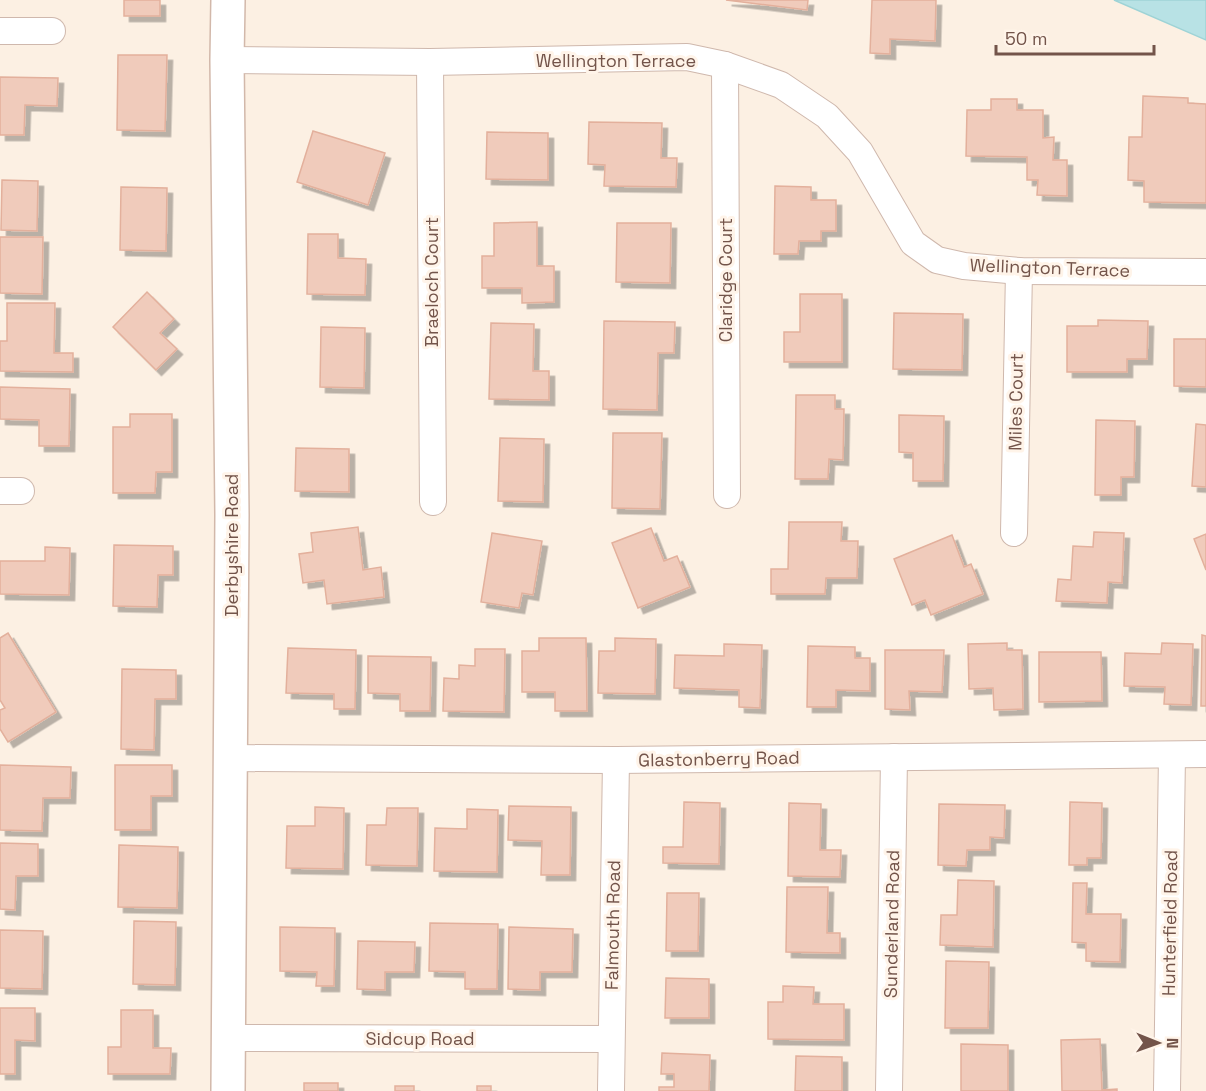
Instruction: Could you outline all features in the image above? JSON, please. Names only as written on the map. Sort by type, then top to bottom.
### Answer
[{"type":"street","name":"Derbyshire Road","points":[[228,0],[232,515],[228,1091]]},
{"type":"street","points":[[0,31],[52,31]]},
{"type":"street","name":"Wellington Terrace","points":[[227,60],[430,62],[687,57],[724,64],[782,85],[827,116],[860,152],[913,243],[937,260],[964,266],[1019,271],[1206,272]]},
{"type":"street","name":"Braeloch Court","points":[[430,62],[433,502]]},
{"type":"street","name":"Claridge Court","points":[[724,64],[727,495]]},
{"type":"street","name":"Miles Court","points":[[1014,533],[1019,271]]},
{"type":"street","name":"Glastonberry Road","points":[[231,758],[616,760],[1206,754]]},
{"type":"street","name":"Hunterfield Road","points":[[1167,1091],[1172,755]]},
{"type":"street","name":"Sunderland Road","points":[[889,1091],[894,757]]},
{"type":"street","name":"Falmouth Road","points":[[611,1091],[616,760]]},
{"type":"street","name":"Sidcup Road","points":[[229,1038],[611,1039]]},
{"type":"water","points":[[1114,0],[1206,0],[1206,40]]},
{"type":"building","points":[[124,0],[160,0],[160,16],[124,16]]},
{"type":"building","points":[[726,0],[808,0],[807,10]]},
{"type":"building","points":[[872,0],[936,0],[935,41],[890,39],[890,54],[870,53]]},
{"type":"building","points":[[118,55],[167,55],[165,131],[117,130]]},
{"type":"building","points":[[0,77],[58,78],[57,106],[25,105],[24,135],[0,135]]},
{"type":"building","points":[[1143,96],[1188,98],[1188,103],[1206,104],[1206,203],[1144,202],[1144,181],[1128,180],[1129,137],[1142,137]]},
{"type":"building","points":[[991,99],[1017,99],[1017,110],[1043,110],[1043,138],[1054,137],[1053,160],[1067,160],[1067,196],[1037,195],[1038,180],[1027,180],[1027,157],[966,156],[967,110],[991,110]]},
{"type":"building","points":[[589,122],[662,123],[661,158],[677,158],[676,187],[604,186],[605,165],[588,164]]},
{"type":"building","points":[[313,131],[385,153],[368,205],[297,182]]},
{"type":"building","points":[[487,132],[548,133],[548,180],[486,179]]},
{"type":"building","points":[[2,180],[38,181],[37,231],[1,230]]},
{"type":"building","points":[[775,186],[811,187],[811,200],[836,200],[836,231],[821,231],[821,241],[799,241],[798,254],[774,254]]},
{"type":"building","points":[[121,187],[167,188],[166,251],[120,250]]},
{"type":"building","points":[[537,222],[537,266],[554,266],[554,302],[522,303],[522,288],[482,288],[482,256],[494,256],[494,223]]},
{"type":"building","points":[[617,223],[671,223],[670,283],[616,282]]},
{"type":"building","points":[[308,234],[338,234],[338,258],[366,259],[365,295],[307,294]]},
{"type":"building","points":[[0,237],[43,237],[42,294],[0,293]]},
{"type":"building","points":[[147,292],[174,319],[160,333],[177,349],[156,370],[113,327]]},
{"type":"building","points":[[800,294],[842,294],[842,362],[784,362],[784,332],[800,332]]},
{"type":"building","points":[[7,303],[55,303],[54,353],[73,353],[73,372],[0,371],[0,341],[7,341]]},
{"type":"building","points":[[894,313],[963,314],[962,370],[893,369]]},
{"type":"building","points":[[1098,320],[1148,321],[1147,359],[1127,359],[1127,372],[1067,372],[1067,326],[1098,326]]},
{"type":"building","points":[[604,321],[675,322],[674,353],[658,353],[657,410],[603,409]]},
{"type":"building","points":[[491,323],[534,324],[533,371],[549,371],[549,400],[489,399]]},
{"type":"building","points":[[321,327],[365,328],[364,388],[320,387]]},
{"type":"building","points":[[1174,339],[1206,339],[1206,387],[1174,386]]},
{"type":"building","points":[[0,387],[70,389],[69,446],[39,446],[39,420],[0,419]]},
{"type":"building","points":[[796,395],[835,395],[835,409],[844,409],[843,460],[829,459],[828,479],[795,479]]},
{"type":"building","points":[[130,414],[172,414],[172,472],[156,472],[155,493],[113,493],[113,427],[130,427]]},
{"type":"building","points":[[899,415],[944,416],[943,481],[913,481],[913,453],[899,452]]},
{"type":"building","points":[[1096,420],[1135,421],[1134,477],[1121,477],[1121,495],[1095,495]]},
{"type":"building","points":[[1196,424],[1206,425],[1206,487],[1192,486]]},
{"type":"building","points":[[613,433],[662,433],[660,509],[612,508]]},
{"type":"building","points":[[500,438],[544,439],[543,502],[498,501]]},
{"type":"building","points":[[296,448],[349,449],[349,492],[295,491]]},
{"type":"building","points":[[789,522],[842,522],[841,541],[858,541],[857,578],[826,578],[825,594],[771,594],[771,569],[788,569]]},
{"type":"building","points":[[358,527],[363,570],[381,567],[384,597],[327,604],[324,580],[303,583],[299,554],[313,552],[311,533]]},
{"type":"building","points":[[651,528],[664,561],[677,556],[690,587],[638,608],[612,543]]},
{"type":"building","points":[[1094,532],[1124,533],[1122,583],[1108,582],[1107,603],[1056,601],[1058,579],[1071,580],[1073,546],[1093,547]]},
{"type":"building","points":[[492,533],[542,541],[533,595],[522,593],[519,608],[481,602]]},
{"type":"building","points":[[1206,534],[1206,570],[1194,539]]},
{"type":"building","points":[[952,535],[964,567],[971,564],[983,594],[931,615],[925,600],[912,605],[894,559]]},
{"type":"building","points":[[114,545],[173,546],[173,575],[158,575],[157,607],[113,606]]},
{"type":"building","points":[[45,547],[70,548],[69,595],[0,594],[0,561],[45,561]]},
{"type":"building","points":[[8,633],[56,712],[8,742],[0,729],[0,710],[5,708],[0,700],[0,638]]},
{"type":"building","points":[[1202,635],[1206,636],[1206,706],[1201,706]]},
{"type":"building","points":[[539,638],[586,638],[587,711],[555,711],[555,692],[522,692],[522,651],[539,651]]},
{"type":"building","points":[[615,638],[656,639],[655,694],[598,693],[599,651],[615,651]]},
{"type":"building","points":[[1007,643],[1007,650],[1022,650],[1023,709],[994,710],[993,688],[969,689],[968,644]]},
{"type":"building","points":[[1162,643],[1193,644],[1191,705],[1164,704],[1165,687],[1124,686],[1125,653],[1161,654]]},
{"type":"building","points":[[724,644],[762,645],[760,708],[739,707],[739,690],[674,688],[675,655],[724,656]]},
{"type":"building","points":[[808,646],[855,647],[855,658],[870,658],[870,691],[836,690],[836,707],[807,707]]},
{"type":"building","points":[[288,648],[356,650],[355,709],[334,709],[334,694],[286,693]]},
{"type":"building","points":[[475,649],[505,649],[504,712],[443,711],[444,678],[459,679],[459,665],[475,666]]},
{"type":"building","points":[[885,650],[944,650],[942,692],[909,691],[910,710],[885,709]]},
{"type":"building","points":[[1039,652],[1101,652],[1102,701],[1039,702]]},
{"type":"building","points":[[368,656],[431,657],[430,711],[400,711],[400,694],[368,693]]},
{"type":"building","points":[[122,669],[176,670],[176,699],[155,699],[154,750],[121,749]]},
{"type":"building","points":[[0,765],[71,767],[70,798],[43,798],[42,831],[0,830]]},
{"type":"building","points":[[115,765],[172,765],[172,796],[151,796],[151,830],[115,830]]},
{"type":"building","points":[[684,802],[720,803],[719,864],[663,863],[663,847],[683,847]]},
{"type":"building","points":[[1070,802],[1102,803],[1101,858],[1087,858],[1087,865],[1069,865]]},
{"type":"building","points":[[789,803],[821,804],[820,850],[841,850],[840,877],[788,876]]},
{"type":"building","points":[[939,804],[1005,805],[1004,838],[990,837],[990,850],[967,850],[966,866],[938,865]]},
{"type":"building","points":[[509,806],[571,807],[570,875],[541,875],[542,841],[508,840]]},
{"type":"building","points":[[315,807],[344,808],[343,869],[286,868],[287,826],[315,826]]},
{"type":"building","points":[[387,808],[418,808],[417,866],[366,865],[367,825],[386,825]]},
{"type":"building","points":[[467,809],[498,810],[497,872],[434,871],[435,828],[467,829]]},
{"type":"building","points":[[0,843],[38,844],[38,876],[16,876],[15,910],[0,909]]},
{"type":"building","points":[[119,845],[178,847],[177,908],[118,907]]},
{"type":"building","points":[[958,880],[994,881],[993,947],[940,945],[941,915],[957,915]]},
{"type":"building","points":[[1073,883],[1087,883],[1086,914],[1121,914],[1120,962],[1086,961],[1086,943],[1072,942]]},
{"type":"building","points":[[787,887],[828,887],[827,933],[840,933],[840,953],[786,952]]},
{"type":"building","points":[[667,893],[699,893],[698,951],[666,951]]},
{"type":"building","points":[[134,921],[176,922],[175,985],[133,984]]},
{"type":"building","points":[[430,923],[498,924],[497,989],[465,989],[465,972],[429,971]]},
{"type":"building","points":[[280,927],[335,928],[334,986],[316,986],[317,972],[280,971]]},
{"type":"building","points":[[509,927],[573,929],[572,972],[540,972],[540,990],[508,989]]},
{"type":"building","points":[[0,930],[43,931],[42,989],[0,988]]},
{"type":"building","points":[[358,941],[415,942],[414,972],[385,972],[385,990],[357,989]]},
{"type":"building","points":[[946,961],[989,962],[988,1028],[945,1028]]},
{"type":"building","points":[[666,978],[709,979],[709,1018],[665,1018]]},
{"type":"building","points":[[783,986],[814,987],[813,1004],[844,1004],[844,1040],[768,1039],[768,1002],[783,1002]]},
{"type":"building","points":[[0,1008],[35,1008],[35,1041],[15,1040],[15,1074],[0,1074]]},
{"type":"building","points":[[121,1010],[153,1010],[153,1048],[171,1048],[170,1074],[108,1074],[108,1047],[121,1047]]},
{"type":"building","points":[[1100,1039],[1102,1090],[1117,1089],[1117,1091],[1062,1091],[1061,1040]]},
{"type":"building","points":[[961,1044],[1008,1045],[1008,1091],[961,1091]]},
{"type":"building","points":[[662,1053],[710,1055],[709,1091],[659,1091],[659,1087],[674,1087],[674,1074],[661,1074]]},
{"type":"building","points":[[796,1056],[842,1057],[842,1091],[795,1091]]},
{"type":"building","points":[[304,1083],[338,1083],[338,1091],[304,1091]]},
{"type":"building","points":[[395,1086],[414,1086],[414,1091],[395,1091]]},
{"type":"building","points":[[477,1086],[491,1086],[491,1091],[477,1091]]}]
